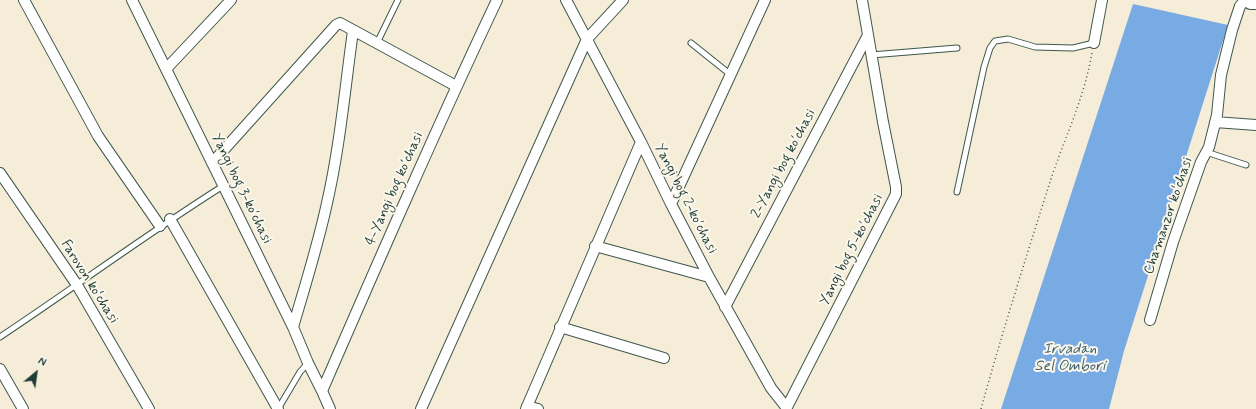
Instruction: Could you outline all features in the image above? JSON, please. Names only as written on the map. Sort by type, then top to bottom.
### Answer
[{"type":"street","points":[[24,0],[98,136],[160,226]]},
{"type":"street","name":"Yangi bog 3-koʼchasi","points":[[132,0],[294,327],[328,408]]},
{"type":"street","points":[[166,69],[231,0]]},
{"type":"street","name":"4-Yangi bog koʼchasi","points":[[322,391],[403,204],[456,86],[497,0]]},
{"type":"street","name":"Yangi bog 2-koʼchasi","points":[[566,0],[641,142],[670,204],[725,307],[771,388],[786,408]]},
{"type":"street","points":[[421,409],[587,39],[623,0]]},
{"type":"street","points":[[670,204],[765,0]]},
{"type":"street","name":"Yangi bog 5-koʼchasi","points":[[786,408],[896,194],[896,187],[862,0]]},
{"type":"street","points":[[1094,43],[1102,0]]},
{"type":"street","name":"Chamanzor koʻchasi","points":[[1150,320],[1173,242],[1201,162],[1209,147],[1215,122],[1221,75],[1230,37],[1240,6],[1247,0],[1250,4],[1256,4]]},
{"type":"street","points":[[212,163],[336,25],[340,23],[456,86]]},
{"type":"street","points":[[294,327],[325,211],[331,182],[353,31]]},
{"type":"street","name":"2-Yangi bog koʼchasi","points":[[725,307],[868,35]]},
{"type":"street","points":[[1215,122],[1256,125]]},
{"type":"street","points":[[538,409],[526,407],[641,142]]},
{"type":"street","name":"Farovon koʻchasi","points":[[0,173],[77,285],[149,409]]},
{"type":"street","points":[[170,220],[278,409]]},
{"type":"street","points":[[595,246],[710,277]]},
{"type":"street","points":[[560,327],[664,358]]},
{"type":"street","points":[[0,369],[23,409]]},
{"type":"lane","points":[[377,43],[398,0]]},
{"type":"lane","points":[[957,192],[984,67],[990,48],[995,41],[1008,39],[1035,47],[1073,48],[1094,43]]},
{"type":"lane","points":[[691,43],[731,75]]},
{"type":"lane","points":[[871,55],[957,48]]},
{"type":"lane","points":[[1206,152],[1246,165]]},
{"type":"lane","points":[[0,337],[160,226],[223,186]]},
{"type":"lane","points":[[278,409],[300,372],[308,363]]},
{"type":"path","points":[[981,409],[1013,300],[1051,181],[1089,72],[1094,43]]},
{"type":"water","name":"Irvadan Sel Ombori","points":[[1133,4],[1228,25],[1124,351],[1109,409],[1001,409]]}]
